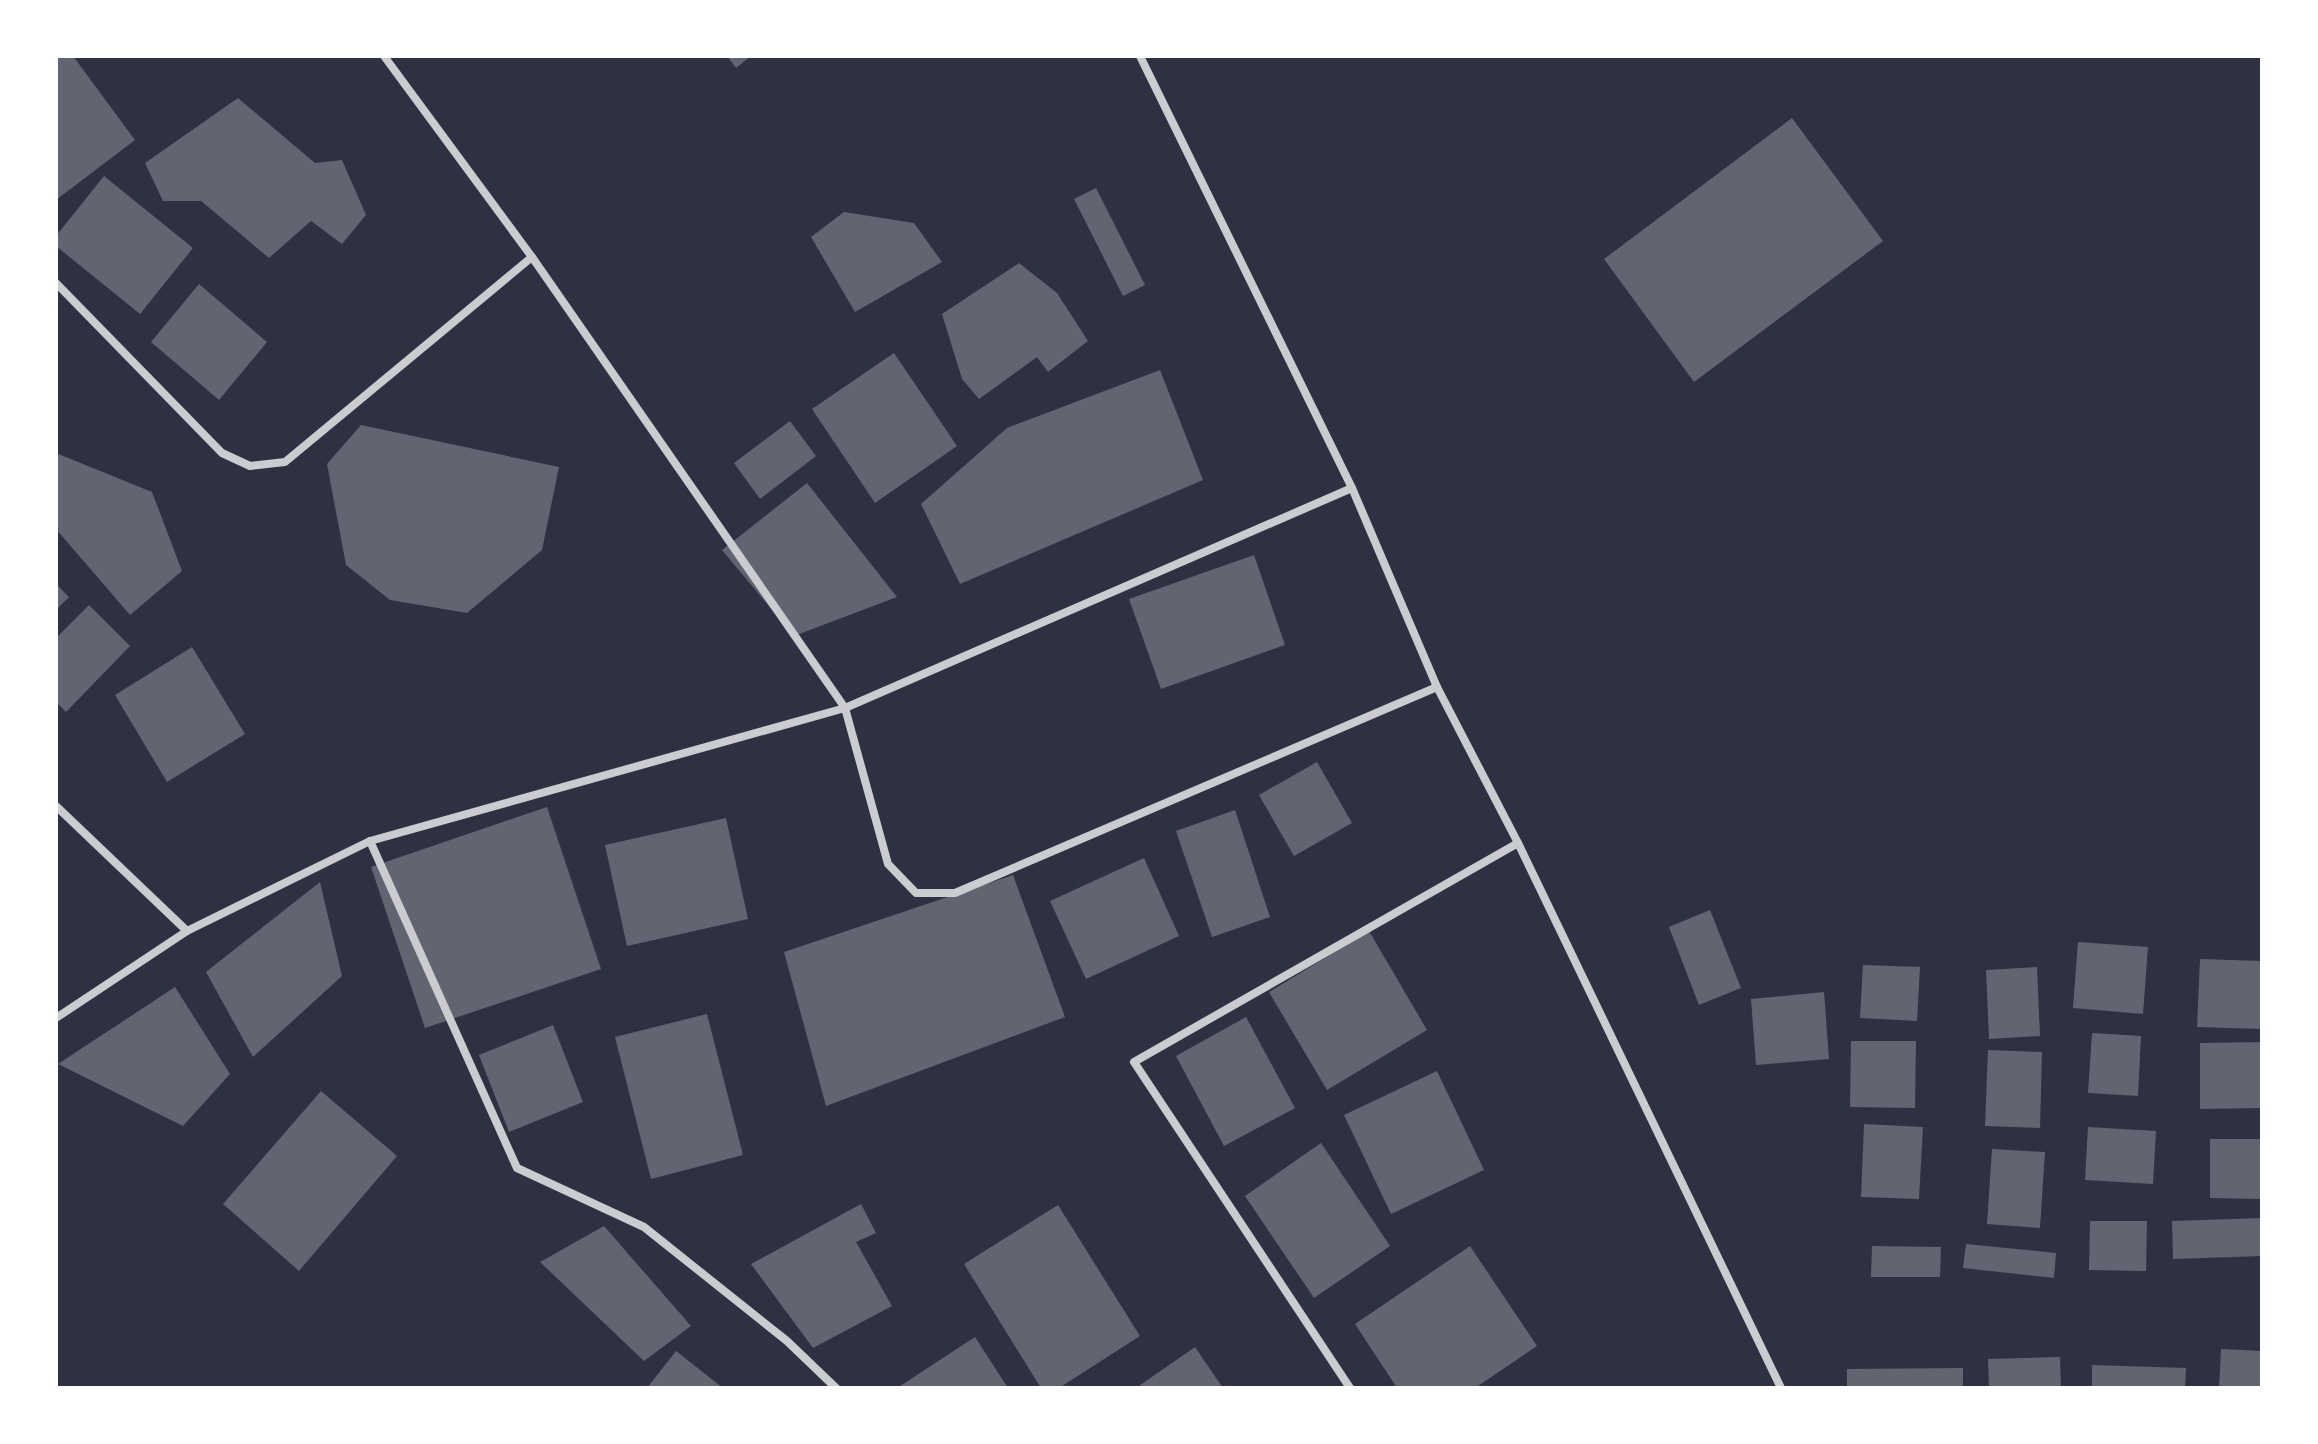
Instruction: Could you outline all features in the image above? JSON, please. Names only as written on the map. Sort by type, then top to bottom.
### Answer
[{"type":"street","points":[[384,56],[532,257],[845,708],[888,864],[916,893],[955,893],[1437,687]]},
{"type":"street","points":[[1140,56],[1352,488],[1437,687],[1518,843],[1781,1388]]},
{"type":"street","points":[[56,283],[222,453],[250,466],[285,462],[532,257]]},
{"type":"street","points":[[56,1018],[187,931],[370,841],[845,708],[1352,488]]},
{"type":"street","points":[[56,806],[187,931]]},
{"type":"street","points":[[370,841],[517,1168],[644,1227],[787,1341],[836,1388]]},
{"type":"street","points":[[1350,1388],[1134,1062],[1518,843]]},
{"type":"building","points":[[56,56],[73,56],[135,140],[56,200]]},
{"type":"building","points":[[727,56],[751,56],[736,68]]},
{"type":"building","points":[[238,98],[315,163],[342,160],[366,215],[342,244],[311,221],[269,258],[201,201],[163,201],[145,163]]},
{"type":"building","points":[[1792,118],[1883,241],[1694,382],[1604,259]]},
{"type":"building","points":[[104,176],[193,248],[140,314],[56,246],[56,236]]},
{"type":"building","points":[[1096,188],[1145,285],[1123,296],[1074,199]]},
{"type":"building","points":[[844,212],[914,223],[942,262],[855,312],[811,237]]},
{"type":"building","points":[[1019,263],[1057,293],[1088,341],[1048,372],[1037,357],[979,399],[962,379],[942,314]]},
{"type":"building","points":[[199,284],[267,342],[219,400],[151,342]]},
{"type":"building","points":[[894,353],[957,446],[875,503],[812,409]]},
{"type":"building","points":[[1160,370],[1203,480],[960,584],[921,504],[1007,428]]},
{"type":"building","points":[[790,421],[816,456],[760,499],[734,463]]},
{"type":"building","points":[[361,425],[559,467],[542,550],[467,613],[390,600],[346,565],[327,464]]},
{"type":"building","points":[[56,453],[152,492],[182,571],[130,615],[56,529]]},
{"type":"building","points":[[807,483],[897,597],[794,636],[722,550]]},
{"type":"building","points":[[1254,555],[1285,645],[1161,689],[1129,599]]},
{"type":"building","points":[[56,584],[69,597],[56,610]]},
{"type":"building","points":[[89,605],[130,646],[66,712],[56,702],[56,638]]},
{"type":"building","points":[[192,647],[245,734],[167,782],[115,695]]},
{"type":"building","points":[[1317,762],[1352,823],[1294,856],[1259,795]]},
{"type":"building","points":[[547,807],[601,969],[425,1028],[371,867]]},
{"type":"building","points":[[1235,810],[1270,917],[1212,937],[1176,831]]},
{"type":"building","points":[[726,818],[748,919],[627,946],[605,845]]},
{"type":"building","points":[[1144,858],[1179,936],[1086,979],[1050,901]]},
{"type":"building","points":[[1013,875],[1065,1017],[826,1106],[784,952]]},
{"type":"building","points":[[320,882],[342,976],[253,1057],[206,972]]},
{"type":"building","points":[[1710,910],[1741,988],[1699,1005],[1669,927]]},
{"type":"building","points":[[1369,931],[1427,1030],[1327,1090],[1269,992]]},
{"type":"building","points":[[2078,942],[2148,947],[2143,1014],[2073,1008]]},
{"type":"building","points":[[2200,959],[2262,961],[2262,1029],[2197,1027]]},
{"type":"building","points":[[1863,965],[1920,967],[1917,1021],[1860,1018]]},
{"type":"building","points":[[2037,967],[2040,1036],[1989,1039],[1986,970]]},
{"type":"building","points":[[175,987],[230,1074],[183,1126],[58,1064]]},
{"type":"building","points":[[1824,992],[1829,1059],[1756,1065],[1751,999]]},
{"type":"building","points":[[707,1014],[743,1155],[651,1179],[615,1037]]},
{"type":"building","points":[[1246,1017],[1295,1108],[1224,1146],[1176,1056]]},
{"type":"building","points":[[553,1025],[583,1102],[509,1132],[479,1055]]},
{"type":"building","points":[[2092,1033],[2141,1036],[2138,1096],[2088,1093]]},
{"type":"building","points":[[1851,1041],[1916,1041],[1915,1108],[1850,1107]]},
{"type":"building","points":[[2262,1042],[2262,1108],[2200,1109],[2200,1043]]},
{"type":"building","points":[[1988,1050],[2042,1052],[2040,1128],[1985,1126]]},
{"type":"building","points":[[1437,1071],[1484,1170],[1391,1214],[1344,1115]]},
{"type":"building","points":[[321,1091],[397,1156],[299,1271],[223,1204]]},
{"type":"building","points":[[1864,1124],[1923,1127],[1919,1199],[1861,1197]]},
{"type":"building","points":[[2088,1127],[2156,1131],[2153,1184],[2085,1180]]},
{"type":"building","points":[[2210,1139],[2261,1139],[2261,1199],[2210,1198]]},
{"type":"building","points":[[1321,1143],[1390,1246],[1314,1298],[1245,1196]]},
{"type":"building","points":[[1992,1149],[2045,1152],[2040,1228],[1987,1224]]},
{"type":"building","points":[[861,1204],[876,1233],[856,1242],[892,1306],[813,1348],[751,1264]]},
{"type":"building","points":[[1058,1205],[1140,1336],[1059,1388],[1041,1388],[964,1264]]},
{"type":"building","points":[[2262,1218],[2262,1256],[2173,1259],[2172,1221]]},
{"type":"building","points":[[2090,1221],[2147,1221],[2146,1271],[2089,1270]]},
{"type":"building","points":[[604,1226],[691,1326],[644,1361],[540,1262]]},
{"type":"building","points":[[1966,1244],[2056,1253],[2054,1278],[1963,1268]]},
{"type":"building","points":[[1470,1246],[1537,1346],[1475,1388],[1397,1388],[1355,1324]]},
{"type":"building","points":[[1872,1246],[1941,1247],[1940,1277],[1871,1277]]},
{"type":"building","points":[[975,1337],[1008,1388],[897,1388]]},
{"type":"building","points":[[1195,1347],[1223,1388],[1136,1388]]},
{"type":"building","points":[[2221,1349],[2262,1351],[2262,1388],[2219,1388]]},
{"type":"building","points":[[676,1351],[723,1388],[647,1388]]},
{"type":"building","points":[[2060,1357],[2061,1388],[1989,1388],[1988,1359]]},
{"type":"building","points":[[2092,1365],[2186,1368],[2185,1388],[2092,1388]]},
{"type":"building","points":[[1963,1368],[1963,1388],[1847,1388],[1847,1369]]}]
